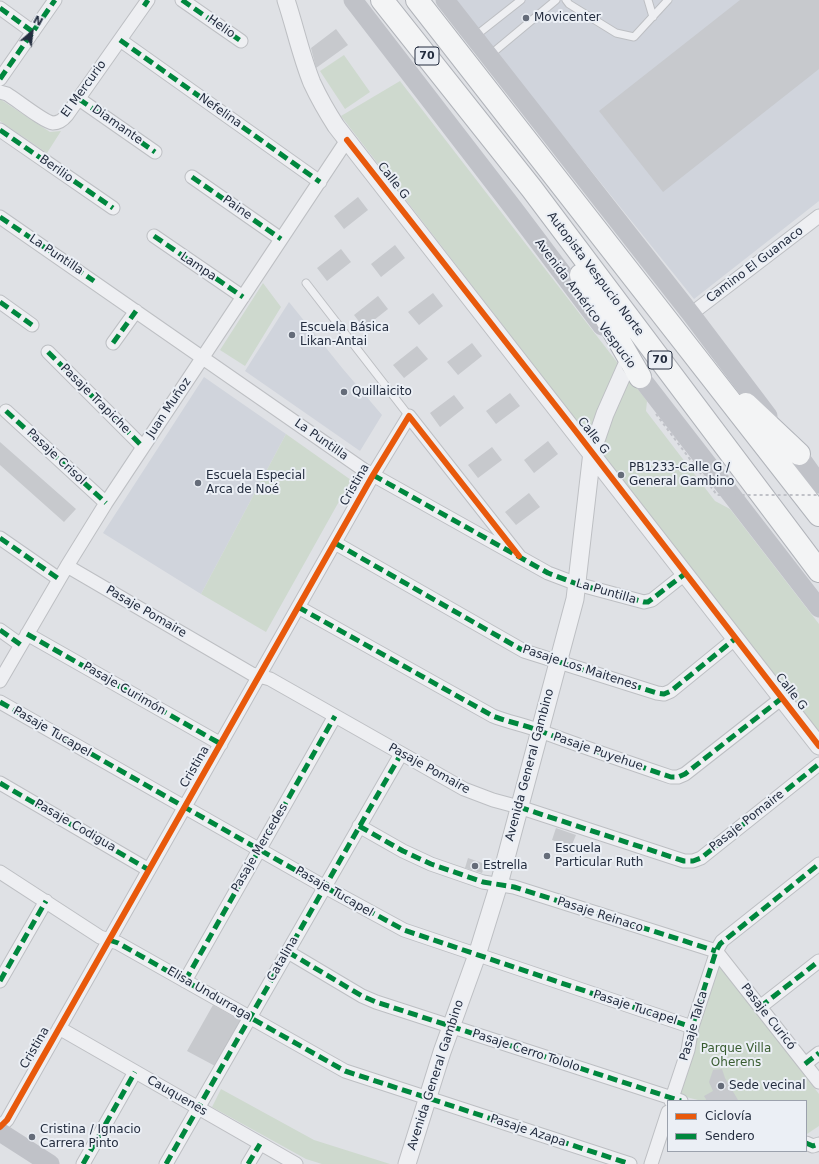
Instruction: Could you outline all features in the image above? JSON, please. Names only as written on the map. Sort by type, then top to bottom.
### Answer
[{"type":"highway","name":"Autopista Vespucio Norte","points":[[382,0],[532,189],[819,571]]},
{"type":"highway","name":"70","points":[[417,0],[819,515]]},
{"type":"highway","points":[[532,189],[634,369]]},
{"type":"highway","points":[[690,349],[799,454]]},
{"type":"main road","name":"Avenida Américo Vespucio","points":[[353,0],[514,209],[634,369],[819,608]]},
{"type":"main road","points":[[445,0],[691,314],[799,454],[819,484]]},
{"type":"main road","points":[[0,1132],[50,1164]]},
{"type":"street","points":[[0,79],[55,0]]},
{"type":"street","name":"Helio","points":[[182,0],[241,41]]},
{"type":"street","name":"Calle G","points":[[286,0],[312,82],[326,111],[819,746]]},
{"type":"street","name":"El Mercurio","points":[[0,92],[7,94],[52,123],[64,119],[120,40],[142,2]]},
{"type":"street","points":[[0,8],[33,32]]},
{"type":"street","name":"Nefelina","points":[[120,40],[320,182]]},
{"type":"street","name":"Diamante","points":[[78,99],[155,152]]},
{"type":"street","name":"Berilio","points":[[0,130],[113,208]]},
{"type":"street","name":"Juan Muñoz","points":[[0,682],[59,579],[106,503],[347,140]]},
{"type":"street","name":"Paine","points":[[192,178],[282,239]]},
{"type":"street","name":"Camino El Guanaco","points":[[691,314],[819,216]]},
{"type":"street","name":"La Puntilla","points":[[0,217],[364,470],[548,573],[577,584],[644,602],[648,602],[686,573]]},
{"type":"street","name":"Lampa","points":[[154,236],[243,297]]},
{"type":"street","points":[[0,302],[32,325]]},
{"type":"street","points":[[113,343],[136,311]]},
{"type":"street","name":"Pasaje Trapiche","points":[[48,352],[143,447]]},
{"type":"street","name":"Avenida General Gambino","points":[[407,1164],[427,1098],[451,1026],[477,956],[499,884],[558,662],[577,584],[592,452],[607,408],[634,369]]},
{"type":"street","name":"Pasaje Crisol","points":[[6,411],[106,503]]},
{"type":"street","points":[[409,416],[519,556]]},
{"type":"street","name":"Cristina","points":[[0,1127],[7,1120],[373,475],[409,416]]},
{"type":"street","points":[[0,538],[59,579]]},
{"type":"street","name":"Pasaje Los Maitenes","points":[[335,543],[524,652],[657,693],[664,694],[671,691],[736,638]]},
{"type":"street","name":"Pasaje Pomaire","points":[[67,566],[245,670],[270,679],[464,789],[493,800],[519,807],[684,861],[693,861],[702,858],[819,764]]},
{"type":"street","name":"Pasaje Puyehue","points":[[298,607],[482,710],[506,721],[539,730],[571,743],[671,777],[678,777],[685,774],[782,698]]},
{"type":"street","name":"Pasaje Curimón","points":[[0,630],[24,640],[220,744]]},
{"type":"street","name":"Pasaje Tucapel","points":[[0,702],[259,850],[404,930],[477,956],[692,1027]]},
{"type":"street","name":"Pasaje Mercedes","points":[[185,981],[335,716]]},
{"type":"street","name":"Catalina","points":[[166,1164],[401,754]]},
{"type":"street","name":"Pasaje Codigua","points":[[0,783],[149,870]]},
{"type":"street","name":"Pasaje Reinaco","points":[[360,826],[418,859],[483,882],[514,887],[716,951]]},
{"type":"street","points":[[716,951],[722,941],[819,864]]},
{"type":"street","name":"Elisa Undurraga","points":[[0,872],[100,937],[118,943],[345,1071],[427,1098]]},
{"type":"street","points":[[0,981],[46,902]]},
{"type":"street","name":"Pasaje Curicó","points":[[716,951],[819,1082]]},
{"type":"street","name":"Pasaje Talca","points":[[675,1100],[688,1050],[692,1027],[716,951]]},
{"type":"street","name":"Pasaje Cerro Tololo","points":[[288,952],[370,999],[675,1100]]},
{"type":"street","points":[[760,1007],[819,961]]},
{"type":"street","name":"Cauquenes","points":[[59,1028],[296,1164]]},
{"type":"street","points":[[805,1064],[819,1053]]},
{"type":"street","points":[[83,1164],[135,1072]]},
{"type":"street","name":"Pasaje Azapa","points":[[427,1098],[630,1164]]},
{"type":"street","points":[[651,1164],[667,1115]]},
{"type":"street","points":[[248,1164],[260,1144]]},
{"type":"street","points":[[807,1144],[812,1146],[819,1144]]},
{"type":"lane","points":[[474,37],[521,0]]},
{"type":"lane","points":[[489,56],[555,0],[560,0]]},
{"type":"lane","points":[[566,0],[572,6],[616,33],[634,37],[668,0]]},
{"type":"lane","points":[[648,0],[653,16]]},
{"type":"lane","points":[[306,283],[409,416]]},
{"type":"path","points":[[656,414],[717,495],[819,495]]},
{"type":"shaded area","points":[[454,0],[819,0],[819,201],[694,299]]},
{"type":"shaded area","name":"Escuela Básica Likan-Antai","points":[[289,302],[382,415],[360,451],[245,371]]},
{"type":"shaded area","name":"Escuela Especial Arca de Noé","points":[[204,377],[286,434],[201,594],[103,533]]},
{"type":"green space","points":[[344,55],[370,92],[345,109],[320,71]]},
{"type":"green space","points":[[400,81],[647,401],[646,411],[715,501],[730,509],[819,624],[819,740],[607,460],[341,116]]},
{"type":"green space","points":[[0,99],[50,132],[61,131],[47,153],[0,121]]},
{"type":"green space","points":[[263,283],[281,307],[245,366],[220,350]]},
{"type":"green space","points":[[286,434],[351,480],[266,632],[201,594]]},
{"type":"green space","name":"Parque Villa Oherens","points":[[717,967],[722,967],[819,1094],[819,1126],[807,1134],[807,1100],[698,1100],[678,1095]]},
{"type":"green space","points":[[221,1089],[314,1140],[390,1164],[322,1164],[306,1159],[212,1107]]},
{"type":"building","points":[[740,0],[819,0],[819,69],[663,192],[599,111]]},
{"type":"building","points":[[336,29],[348,45],[316,68],[311,48]]},
{"type":"building","points":[[358,197],[368,210],[344,229],[334,216]]},
{"type":"building","points":[[395,245],[405,258],[381,277],[371,264]]},
{"type":"building","points":[[341,249],[351,262],[327,281],[317,268]]},
{"type":"building","points":[[433,293],[443,306],[419,325],[408,312]]},
{"type":"building","points":[[378,296],[388,309],[364,328],[354,315]]},
{"type":"building","points":[[472,343],[482,356],[458,375],[447,362]]},
{"type":"building","points":[[417,346],[428,359],[404,378],[393,365]]},
{"type":"building","points":[[510,393],[520,406],[496,424],[486,411]]},
{"type":"building","points":[[454,395],[464,408],[440,427],[430,413]]},
{"type":"building","points":[[548,441],[558,454],[534,473],[524,460]]},
{"type":"building","points":[[0,442],[76,509],[64,522],[0,465]]},
{"type":"building","points":[[492,447],[502,460],[478,478],[468,465]]},
{"type":"building","points":[[529,493],[540,507],[516,525],[505,512]]},
{"type":"building","points":[[556,828],[576,835],[571,847],[552,840]]},
{"type":"building","name":"Estrella","points":[[468,858],[485,864],[482,873],[465,868]]},
{"type":"building","points":[[213,1005],[243,1022],[217,1067],[187,1051]]},
{"type":"building","name":"Sede vecinal","points":[[722,1069],[725,1078],[738,1100],[706,1100],[704,1096],[713,1091],[709,1082],[713,1070]]},
{"type":"marked path","points":[[0,79],[55,0]]},
{"type":"marked path","points":[[144,6],[148,0]]},
{"type":"marked path","points":[[182,0],[241,41]]},
{"type":"marked path","points":[[0,8],[33,32]]},
{"type":"marked path","points":[[120,40],[320,182]]},
{"type":"marked path","points":[[79,99],[155,152]]},
{"type":"marked path","points":[[0,130],[113,208]]},
{"type":"marked path","points":[[192,177],[281,239]]},
{"type":"marked path","points":[[0,217],[94,281]]},
{"type":"marked path","points":[[154,236],[243,297]]},
{"type":"marked path","points":[[0,302],[32,325]]},
{"type":"marked path","points":[[113,343],[136,311]]},
{"type":"marked path","points":[[48,352],[143,447]]},
{"type":"marked path","points":[[6,411],[106,503]]},
{"type":"marked path","points":[[373,475],[548,573],[577,584],[648,602],[686,573]]},
{"type":"marked path","points":[[0,538],[59,579]]},
{"type":"marked path","points":[[335,543],[524,651],[657,693],[664,694],[671,691],[736,638]]},
{"type":"marked path","points":[[298,607],[493,716],[671,777],[678,777],[685,774],[782,698]]},
{"type":"marked path","points":[[0,630],[21,645]]},
{"type":"marked path","points":[[27,634],[221,744]]},
{"type":"marked path","points":[[0,702],[325,887],[404,930],[692,1027]]},
{"type":"marked path","points":[[185,981],[335,716]]},
{"type":"marked path","points":[[166,1164],[401,754]]},
{"type":"marked path","points":[[519,807],[684,861],[693,861],[701,858],[819,764]]},
{"type":"marked path","points":[[0,783],[149,870]]},
{"type":"marked path","points":[[359,826],[403,851],[431,864],[483,882],[514,887],[716,951]]},
{"type":"marked path","points":[[688,1050],[692,1027],[716,951],[720,944],[819,864]]},
{"type":"marked path","points":[[0,981],[46,901]]},
{"type":"marked path","points":[[109,940],[118,943],[345,1071],[630,1164]]},
{"type":"marked path","points":[[288,952],[362,996],[376,1002],[678,1100]]},
{"type":"marked path","points":[[760,1007],[819,961]]},
{"type":"marked path","points":[[805,1064],[819,1053]]},
{"type":"marked path","points":[[83,1164],[135,1072]]},
{"type":"marked path","points":[[807,1143],[813,1146],[819,1144]]},
{"type":"marked path","points":[[248,1164],[260,1144]]},
{"type":"cycle path","points":[[347,140],[574,429],[819,746]]},
{"type":"cycle path","points":[[0,1127],[7,1120],[373,475],[409,416],[519,556]]},
{"type":"place","name":"Movicenter","points":[[526,18]]},
{"type":"place","name":"Escuela Básica Likan-Antai","points":[[292,335]]},
{"type":"place","name":"Quillaicito","points":[[344,392]]},
{"type":"place","name":"PB1233-Calle G / General Gambino","points":[[621,475]]},
{"type":"place","name":"Escuela Especial Arca de Noé","points":[[198,483]]},
{"type":"place","name":"Escuela Particular Ruth","points":[[547,856]]},
{"type":"place","name":"Estrella","points":[[475,866]]},
{"type":"place","name":"Sede vecinal","points":[[721,1086]]},
{"type":"place","name":"Cristina / Ignacio Carrera Pinto","points":[[32,1137]]}]
